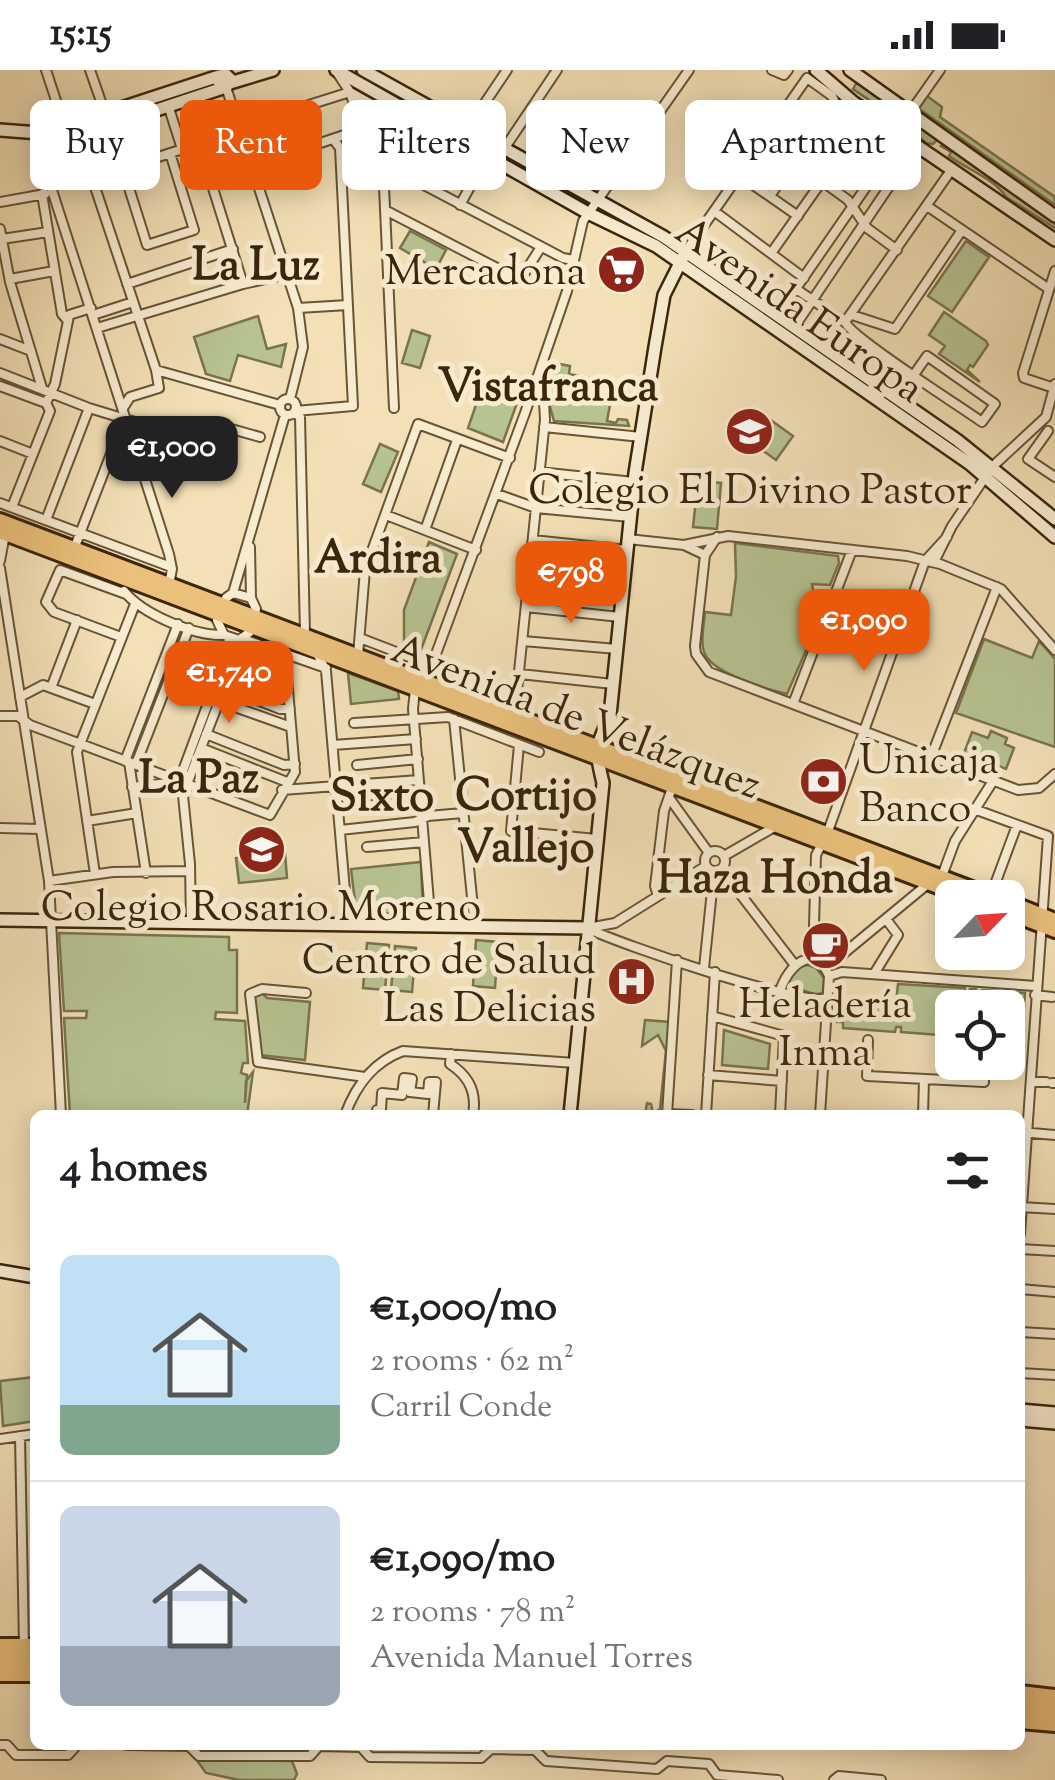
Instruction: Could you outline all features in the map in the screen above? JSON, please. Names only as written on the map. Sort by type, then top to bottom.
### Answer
[{"type":"main road","points":[[151,100],[225,78],[273,70]]},
{"type":"main road","name":"Avenida Europa","points":[[336,70],[387,100]]},
{"type":"main road","name":"Avenida Europa","points":[[363,70],[416,100]]},
{"type":"main road","points":[[850,70],[1055,216]]},
{"type":"main road","points":[[811,74],[842,100]]},
{"type":"main road","points":[[185,100],[225,78]]},
{"type":"main road","points":[[160,107],[180,101]]},
{"type":"main road","points":[[0,130],[30,131]]},
{"type":"main road","points":[[921,148],[1055,240]]},
{"type":"main road","name":"Avenida Europa","points":[[506,152],[597,201],[778,314],[989,471],[1055,536]]},
{"type":"main road","name":"Avenida Europa","points":[[506,167],[682,257],[782,335],[1055,518]]},
{"type":"main road","points":[[570,1110],[603,784],[597,747],[610,715],[634,482],[664,295],[682,257]]},
{"type":"main road","name":"Avenida de Velázquez","points":[[0,520],[107,572],[254,622],[341,661],[597,747],[672,792],[824,838],[935,880]]},
{"type":"main road","name":"Avenida de Velázquez","points":[[2,533],[169,585],[220,610]]},
{"type":"main road","name":"Avenida de Velázquez","points":[[254,622],[305,634],[420,685]]},
{"type":"main road","points":[[603,784],[612,770],[629,764],[610,715]]},
{"type":"main road","points":[[597,747],[611,734],[617,738]]},
{"type":"main road","name":"Avenida de Velázquez","points":[[629,764],[807,826],[824,838]]},
{"type":"main road","points":[[1025,911],[1055,930]]},
{"type":"main road","points":[[1025,917],[1055,920]]},
{"type":"main road","points":[[0,920],[588,928]]},
{"type":"main road","points":[[0,1271],[30,1276]]},
{"type":"main road","points":[[1025,1410],[1055,1413]]},
{"type":"main road","points":[[1025,1420],[1055,1423]]},
{"type":"main road","points":[[0,1645],[29,1645]]},
{"type":"main road","points":[[0,1655],[30,1655]]},
{"type":"main road","points":[[0,1666],[30,1666]]},
{"type":"main road","points":[[0,1675],[30,1675]]},
{"type":"main road","points":[[1025,1693],[1055,1696]]},
{"type":"main road","points":[[1025,1703],[1055,1706]]},
{"type":"main road","points":[[1025,1713],[1055,1716]]},
{"type":"main road","points":[[1025,1723],[1055,1726]]},
{"type":"street","points":[[46,70],[58,100]]},
{"type":"street","points":[[90,70],[100,100]]},
{"type":"street","points":[[336,70],[353,100]]},
{"type":"street","points":[[487,100],[507,70]]},
{"type":"street","points":[[506,146],[557,70]]},
{"type":"street","points":[[431,926],[414,718],[420,685],[432,666],[526,413],[567,291],[583,221],[689,70]]},
{"type":"street","points":[[772,70],[778,74],[788,70]]},
{"type":"street","points":[[919,100],[940,70]]},
{"type":"street","points":[[792,100],[811,74],[834,100]]},
{"type":"street","points":[[322,101],[350,92],[364,100]]},
{"type":"street","points":[[168,105],[180,144]]},
{"type":"street","points":[[322,143],[342,136]]},
{"type":"street","points":[[291,413],[353,406],[340,148],[333,139]]},
{"type":"street","points":[[160,157],[180,151]]},
{"type":"street","points":[[130,190],[147,244],[194,230],[170,154]]},
{"type":"street","points":[[897,399],[914,375],[927,356],[995,404],[982,422],[914,375],[848,329],[849,318],[952,169]]},
{"type":"street","points":[[52,190],[135,444],[171,567],[169,585]]},
{"type":"street","points":[[95,190],[159,388],[130,398],[123,408]]},
{"type":"street","points":[[213,190],[243,284]]},
{"type":"street","points":[[260,190],[298,308],[303,347],[290,399],[280,404]]},
{"type":"street","points":[[384,190],[394,408]]},
{"type":"street","points":[[432,190],[574,260]]},
{"type":"street","points":[[460,205],[468,190]]},
{"type":"street","points":[[682,257],[728,190]]},
{"type":"street","points":[[761,190],[798,216]]},
{"type":"street","points":[[770,196],[774,190]]},
{"type":"street","points":[[772,252],[816,190]]},
{"type":"street","points":[[832,190],[854,207],[862,222],[897,250]]},
{"type":"street","points":[[782,335],[778,314],[865,190]]},
{"type":"street","points":[[795,326],[885,190]]},
{"type":"street","points":[[0,202],[53,193]]},
{"type":"street","points":[[42,194],[62,314],[68,320]]},
{"type":"street","points":[[928,206],[1049,289]]},
{"type":"street","points":[[385,210],[520,280],[541,247]]},
{"type":"street","points":[[714,210],[804,278]]},
{"type":"street","points":[[796,288],[811,300],[849,318],[894,328],[962,230]]},
{"type":"street","points":[[47,390],[31,351],[1,241],[48,232]]},
{"type":"street","points":[[127,284],[232,249]]},
{"type":"street","points":[[10,279],[54,271]]},
{"type":"street","points":[[813,960],[816,855],[930,561],[989,471],[1046,416],[1054,386],[1023,376],[1055,272]]},
{"type":"street","points":[[97,328],[287,274]]},
{"type":"street","points":[[12,508],[50,411],[47,390],[69,315],[133,302]]},
{"type":"street","points":[[298,308],[348,304]]},
{"type":"street","points":[[0,339],[31,351]]},
{"type":"street","points":[[156,370],[280,404],[300,417],[305,634]]},
{"type":"street","points":[[0,373],[89,408],[204,443],[210,422],[260,437]]},
{"type":"street","points":[[535,384],[546,414],[520,674],[613,684]]},
{"type":"street","points":[[0,386],[46,403]]},
{"type":"street","points":[[190,922],[184,764],[227,652],[226,637],[219,628],[220,610],[233,593],[296,405],[290,399]]},
{"type":"street","points":[[46,520],[89,408]]},
{"type":"street","points":[[526,413],[536,409],[546,414]]},
{"type":"street","points":[[74,554],[127,420]]},
{"type":"street","points":[[358,655],[364,570],[418,424],[510,458]]},
{"type":"street","points":[[1039,424],[1052,433],[1028,459],[1055,477]]},
{"type":"street","points":[[544,427],[640,436]]},
{"type":"street","points":[[425,530],[457,440]]},
{"type":"street","points":[[0,441],[33,454]]},
{"type":"street","points":[[113,448],[119,441],[135,444]]},
{"type":"street","points":[[540,472],[634,482]]},
{"type":"street","points":[[497,494],[536,508],[630,517]]},
{"type":"street","points":[[0,503],[171,567]]},
{"type":"street","points":[[386,515],[476,550]]},
{"type":"street","points":[[2,533],[0,565],[49,880],[61,1110]]},
{"type":"street","points":[[533,540],[684,544],[717,537],[806,544],[930,561],[996,587],[1055,650]]},
{"type":"street","points":[[717,537],[705,555],[695,646],[700,662],[709,672],[993,781],[1030,790],[1042,786],[1055,774]]},
{"type":"street","points":[[132,788],[182,783],[189,778],[243,639],[254,622],[250,538]]},
{"type":"street","points":[[684,544],[705,555]]},
{"type":"street","points":[[793,704],[852,550]]},
{"type":"street","name":"Avenida de Velázquez","points":[[76,620],[48,607],[46,602],[60,570],[126,594]]},
{"type":"street","name":"Avenida de Velázquez","points":[[107,572],[135,604],[178,624],[243,639],[326,669]]},
{"type":"street","points":[[530,573],[624,583]]},
{"type":"street","points":[[931,757],[996,587]]},
{"type":"street","points":[[233,593],[251,598]]},
{"type":"street","points":[[95,874],[76,758],[135,604]]},
{"type":"street","points":[[526,607],[620,616]]},
{"type":"street","points":[[47,686],[76,620],[120,638]]},
{"type":"street","points":[[146,872],[130,762],[178,624]]},
{"type":"street","points":[[130,762],[189,628]]},
{"type":"street","name":"Avenida de Velázquez","points":[[360,638],[505,694],[517,691],[520,674]]},
{"type":"street","points":[[523,640],[616,649]]},
{"type":"street","points":[[316,651],[326,669],[348,925]]},
{"type":"street","points":[[0,716],[23,718],[30,724],[270,815],[294,776],[285,654]]},
{"type":"street","points":[[326,669],[341,661]]},
{"type":"street","points":[[20,697],[47,686],[94,704]]},
{"type":"street","points":[[224,687],[280,709],[290,709]]},
{"type":"street","points":[[218,701],[292,727]]},
{"type":"street","points":[[454,719],[474,927]]},
{"type":"street","points":[[354,723],[454,719],[539,752]]},
{"type":"street","points":[[206,734],[284,766],[295,764]]},
{"type":"street","points":[[333,746],[416,739]]},
{"type":"street","points":[[520,745],[510,830],[597,839]]},
{"type":"street","points":[[201,748],[285,786],[419,780]]},
{"type":"street","points":[[357,765],[418,760]]},
{"type":"street","points":[[820,1110],[828,972],[935,880],[993,781]]},
{"type":"street","points":[[672,792],[709,853],[714,869],[794,964]]},
{"type":"street","points":[[658,896],[658,854],[664,811],[672,792]]},
{"type":"street","points":[[362,806],[421,801]]},
{"type":"street","points":[[974,809],[1048,836],[1025,1124]]},
{"type":"street","points":[[340,830],[415,822],[462,812]]},
{"type":"street","points":[[87,821],[137,813]]},
{"type":"street","points":[[807,826],[824,821],[832,813]]},
{"type":"street","points":[[999,880],[1017,824]]},
{"type":"street","points":[[724,856],[777,825]]},
{"type":"street","points":[[0,828],[40,829]]},
{"type":"street","points":[[367,848],[424,842]]},
{"type":"street","points":[[709,853],[724,856]]},
{"type":"street","points":[[588,928],[614,923],[658,896],[724,865],[724,856]]},
{"type":"street","points":[[704,968],[714,869]]},
{"type":"street","points":[[49,880],[95,874],[190,872]]},
{"type":"street","points":[[874,974],[898,935],[886,919]]},
{"type":"street","points":[[588,928],[615,942],[817,1002],[827,998]]},
{"type":"street","points":[[667,1110],[677,960]]},
{"type":"street","points":[[780,991],[784,976],[794,964],[813,960]]},
{"type":"street","points":[[813,960],[828,972],[1035,991],[1052,997]]},
{"type":"street","points":[[706,1110],[715,972]]},
{"type":"street","points":[[306,994],[262,988],[250,994],[258,1062],[365,1076]]},
{"type":"street","points":[[712,1016],[784,1036],[780,1110]]},
{"type":"street","points":[[868,1040],[866,1076],[935,1080]]},
{"type":"street","points":[[348,1110],[365,1076],[383,1058],[403,1051],[575,1063]]},
{"type":"street","points":[[451,1054],[450,1064],[468,1081],[474,1095],[472,1110]]},
{"type":"street","points":[[708,1075],[782,1081]]},
{"type":"street","points":[[381,1110],[382,1093],[402,1095],[404,1078],[412,1079],[410,1092],[416,1093],[428,1094],[429,1082],[436,1082],[433,1110]]},
{"type":"street","points":[[923,1110],[924,1079]]},
{"type":"street","points":[[944,1080],[984,1080]]},
{"type":"street","points":[[1030,1082],[1051,1083]]},
{"type":"street","points":[[1025,1133],[1055,1134]]},
{"type":"street","points":[[1025,1207],[1055,1209]]},
{"type":"street","points":[[1025,1249],[1055,1251]]},
{"type":"street","points":[[1025,1289],[1055,1292]]},
{"type":"street","points":[[1025,1332],[1055,1334]]},
{"type":"street","points":[[1025,1373],[1055,1375]]},
{"type":"street","points":[[0,1439],[30,1435]]},
{"type":"street","points":[[20,1436],[29,1645]]},
{"type":"street","points":[[0,1745],[7,1745],[16,1755],[68,1755],[72,1750]]},
{"type":"street","points":[[193,1750],[198,1756],[310,1756],[315,1750]]},
{"type":"street","points":[[364,1750],[370,1756],[481,1758],[490,1750]]},
{"type":"street","points":[[536,1750],[546,1760],[657,1769],[667,1761],[709,1764],[717,1774],[778,1780]]},
{"type":"street","points":[[834,1780],[839,1776],[881,1780]]},
{"type":"green space","points":[[857,82],[883,100],[869,100],[853,89]]},
{"type":"green space","points":[[927,96],[942,107],[940,117],[1055,197],[1055,205],[921,110]]},
{"type":"green space","points":[[921,127],[938,139],[933,144],[921,138]]},
{"type":"green space","points":[[944,143],[1055,221],[1055,228],[949,156],[951,152],[941,146]]},
{"type":"green space","points":[[410,231],[446,250],[436,269],[400,248]]},
{"type":"green space","points":[[966,241],[989,257],[952,312],[928,296]]},
{"type":"green space","points":[[944,312],[986,341],[988,345],[967,370],[980,382],[939,354],[945,346],[929,335]]},
{"type":"green space","points":[[258,316],[267,349],[286,344],[281,367],[238,355],[230,381],[206,374],[194,337]]},
{"type":"green space","points":[[412,330],[430,336],[420,368],[402,363]]},
{"type":"green space","points":[[550,362],[570,366],[569,374],[614,383],[607,421],[627,420],[629,426],[554,421],[544,385]]},
{"type":"green space","points":[[481,390],[517,403],[503,442],[468,428]]},
{"type":"green space","points":[[761,413],[793,436],[776,460],[744,437]]},
{"type":"green space","points":[[380,444],[398,452],[381,492],[363,484]]},
{"type":"green space","points":[[698,481],[721,483],[717,529],[693,527]]},
{"type":"green space","points":[[429,542],[457,554],[419,655],[404,649],[404,610]]},
{"type":"green space","points":[[735,543],[838,556],[830,585],[812,584],[816,606],[809,612],[808,621],[801,622],[817,625],[787,694],[728,673],[704,652],[705,612],[731,615]]},
{"type":"green space","points":[[984,639],[1032,658],[1039,641],[1055,659],[1055,747],[956,713]]},
{"type":"green space","points":[[348,673],[398,691],[399,699],[351,704]]},
{"type":"green space","points":[[991,731],[1007,738],[1005,744],[1014,748],[1006,769],[964,753],[972,732],[988,738]]},
{"type":"green space","points":[[285,853],[287,878],[239,883],[236,858]]},
{"type":"green space","points":[[421,862],[423,914],[356,910],[351,869]]},
{"type":"green space","points":[[59,933],[229,937],[229,950],[237,950],[237,1013],[216,1012],[215,1019],[245,1021],[248,1063],[243,1063],[241,1073],[247,1075],[247,1080],[253,1072],[248,1110],[70,1110],[64,1018],[86,1018],[87,1011],[64,1011]]},
{"type":"green space","points":[[476,940],[498,942],[495,988],[473,986]]},
{"type":"green space","points":[[367,943],[389,945],[385,990],[363,988]]},
{"type":"green space","points":[[395,946],[416,948],[412,992],[391,990]]},
{"type":"green space","points":[[808,965],[824,978],[823,992],[817,995],[789,986],[789,979],[799,967]]},
{"type":"green space","points":[[898,984],[965,988],[935,990],[935,1035],[901,1032],[901,1027],[896,1027],[895,1032],[843,1028],[843,1022],[837,1022],[839,1000],[896,1004]]},
{"type":"green space","points":[[262,993],[267,998],[310,1002],[305,1060],[259,1055],[253,996]]},
{"type":"green space","points":[[645,1020],[670,1022],[664,1110],[658,1110],[666,1051],[658,1035],[642,1046]]},
{"type":"green space","points":[[724,1030],[770,1044],[768,1069],[722,1065]]},
{"type":"green space","points":[[30,1378],[30,1422],[3,1426],[0,1381]]},
{"type":"green space","points":[[196,1759],[292,1761],[297,1774],[294,1780],[239,1780],[206,1773]]},
{"type":"place","name":"Mercadona","points":[[621,269]]},
{"type":"place","name":"Colegio El Divino Pastor","points":[[750,432]]},
{"type":"place","name":"Unicaja Banco","points":[[824,782]]},
{"type":"place","name":"Colegio Rosario Moreno","points":[[261,849]]},
{"type":"place","name":"Heladería Inma","points":[[825,946]]},
{"type":"place","name":"Centro de Salud Las Delicias","points":[[631,982]]},
{"type":"district","name":"La Luz","points":[[256,263]]},
{"type":"district","name":"Vistafranca","points":[[548,384]]},
{"type":"district","name":"Ardira","points":[[378,556]]},
{"type":"district","name":"La Paz","points":[[199,776]]},
{"type":"district","name":"Sixto","points":[[382,794]]},
{"type":"district","name":"Cortijo Vallejo","points":[[526,819]]},
{"type":"district","name":"Haza Honda","points":[[775,876]]}]
